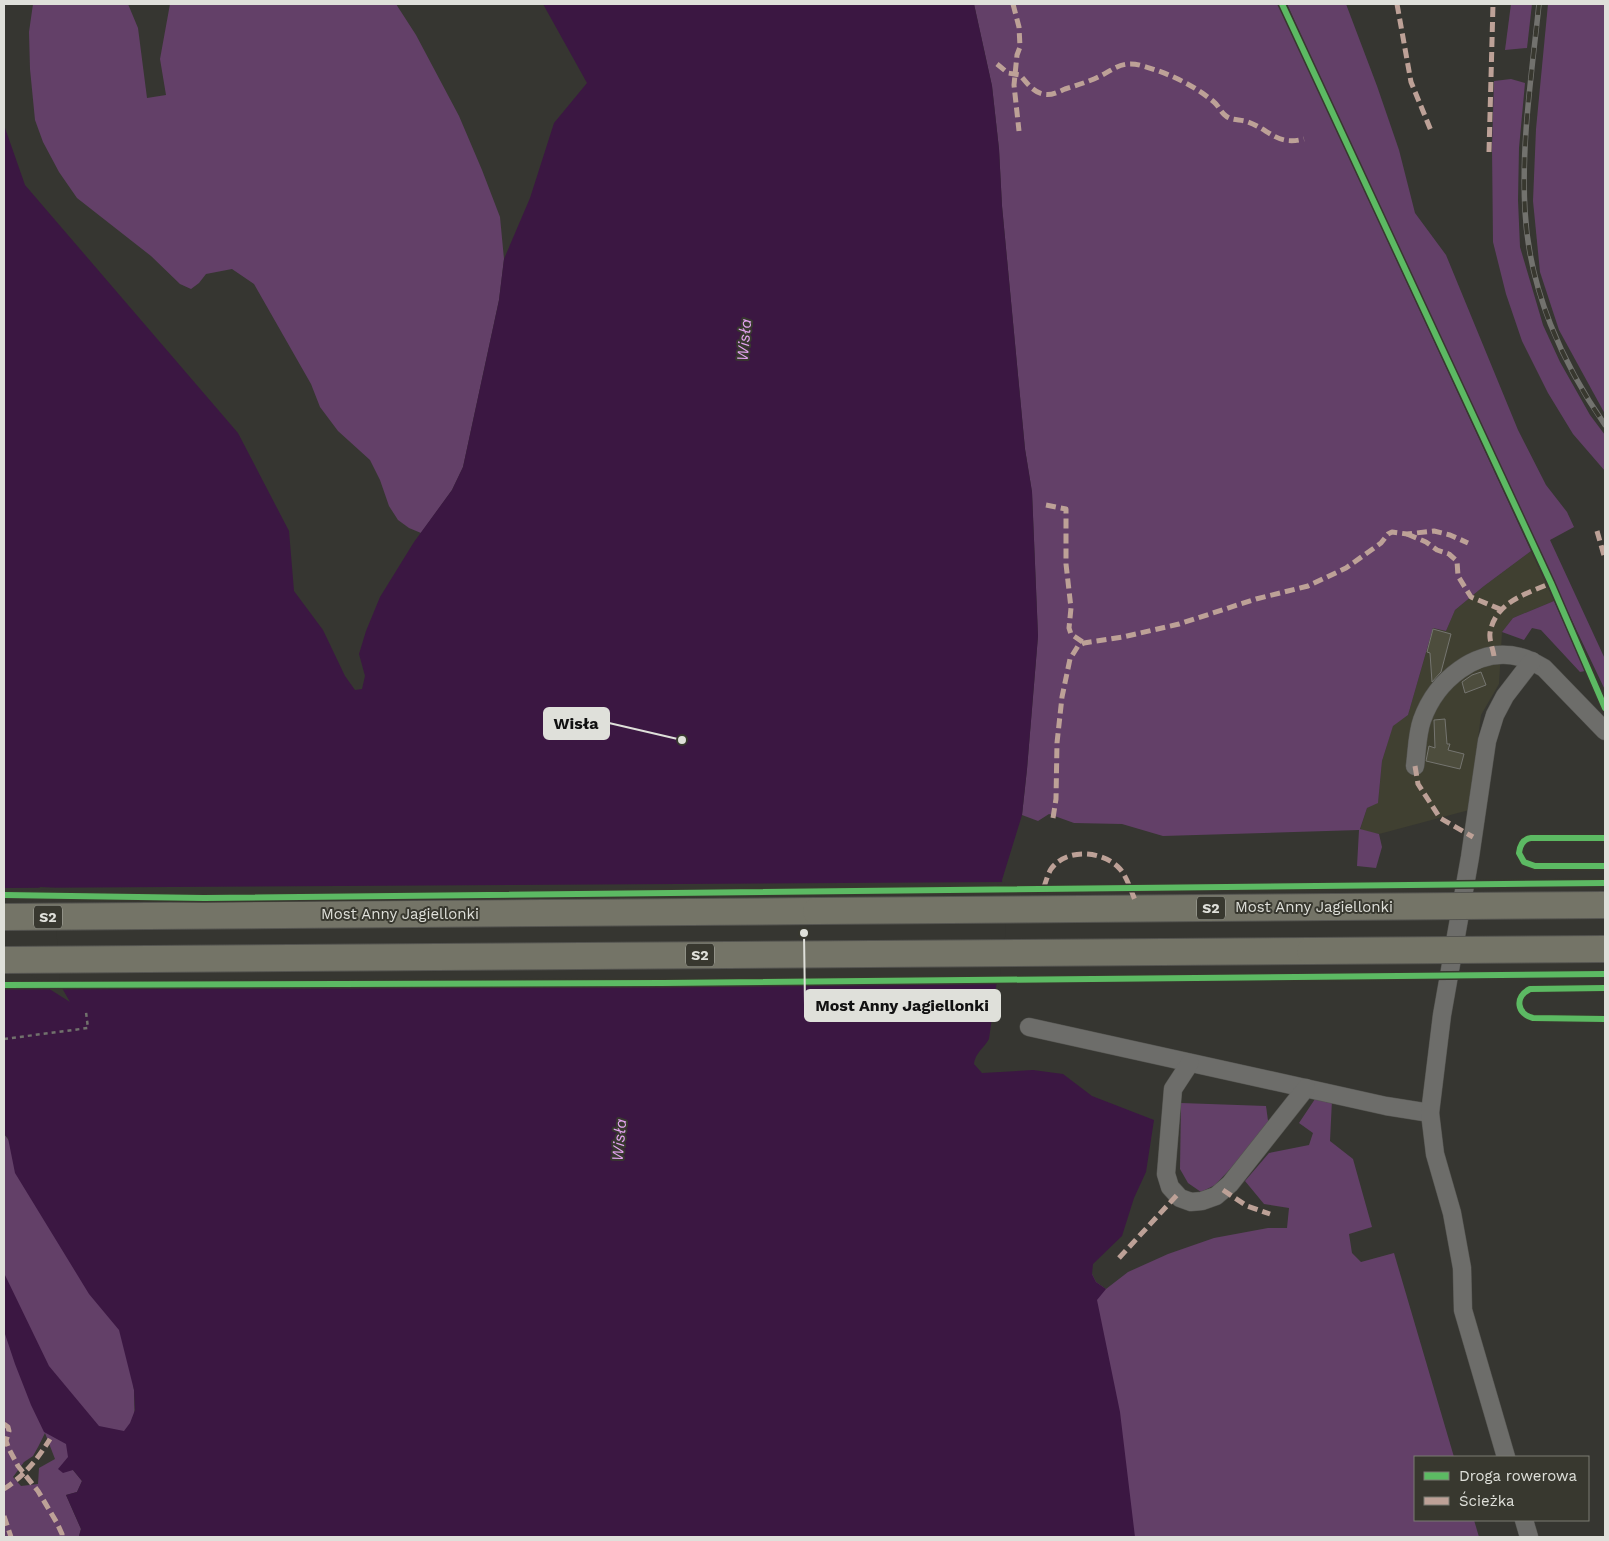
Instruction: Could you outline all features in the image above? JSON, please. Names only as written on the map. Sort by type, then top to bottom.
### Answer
[{"type":"highway","name":"Most Anny Jagiellonki","points":[[4,917],[1605,905]]},
{"type":"highway","name":"S2","points":[[4,960],[1605,949]]},
{"type":"lane","points":[[1416,766],[1421,722],[1430,701],[1443,684],[1464,667],[1487,657],[1504,655],[1520,657],[1544,668],[1605,731]]},
{"type":"lane","points":[[1506,1456],[1463,1310],[1462,1268],[1452,1213],[1435,1154],[1430,1113],[1442,1015],[1470,857],[1487,741],[1504,696],[1532,661]]},
{"type":"lane","points":[[1029,1027],[1190,1064],[1386,1106],[1430,1113]]},
{"type":"lane","points":[[1190,1064],[1173,1089],[1166,1174],[1170,1187],[1180,1198],[1191,1202],[1202,1201],[1216,1196],[1230,1184],[1306,1088]]},
{"type":"lane","points":[[1524,1521],[1529,1537]]},
{"type":"path","points":[[4,1039],[88,1028],[86,1012]]},
{"type":"shaded area","points":[[33,4],[128,4],[138,28],[147,98],[166,95],[160,59],[170,4],[396,4],[416,35],[459,116],[482,170],[500,217],[504,259],[499,300],[463,467],[452,490],[421,533],[409,528],[398,520],[389,506],[380,480],[370,460],[338,431],[320,407],[311,384],[254,284],[232,269],[206,274],[191,289],[180,284],[151,256],[77,198],[59,172],[43,142],[35,120],[30,69],[29,32]]},
{"type":"shaded area","points":[[974,4],[1278,4],[1531,551],[1455,610],[1446,631],[1433,628],[1408,715],[1393,726],[1382,761],[1378,803],[1367,808],[1360,829],[1379,834],[1382,847],[1376,868],[1357,866],[1359,830],[1163,836],[1122,824],[1074,823],[1049,814],[1038,821],[1022,815],[1038,636],[1032,492],[1025,449],[992,86]]},
{"type":"shaded area","points":[[1287,4],[1346,4],[1399,150],[1415,213],[1446,255],[1518,430],[1546,485],[1567,512],[1574,527],[1550,540],[1605,659],[1605,690],[1444,348]]},
{"type":"shaded area","points":[[1511,4],[1532,4],[1527,48],[1505,50]]},
{"type":"shaded area","points":[[1548,4],[1605,4],[1605,414],[1559,330],[1540,272],[1533,201],[1536,129]]},
{"type":"shaded area","points":[[1511,79],[1525,83],[1519,148],[1518,200],[1520,247],[1543,325],[1560,362],[1590,415],[1605,435],[1605,471],[1573,434],[1548,393],[1522,341],[1506,294],[1493,242],[1492,147],[1494,81]]},
{"type":"shaded area","points":[[1531,551],[1554,601],[1513,618],[1502,632],[1499,684],[1481,715],[1469,810],[1379,834],[1360,830],[1367,808],[1378,802],[1382,761],[1393,725],[1408,715],[1433,628],[1446,631],[1455,610]]},
{"type":"shaded area","points":[[1554,601],[1585,671],[1580,672],[1541,630],[1532,628],[1524,640],[1502,632],[1513,618]]},
{"type":"shaded area","points":[[1315,1099],[1332,1100],[1330,1141],[1353,1159],[1372,1227],[1349,1234],[1352,1253],[1361,1262],[1394,1253],[1454,1456],[1414,1456],[1414,1521],[1474,1521],[1479,1537],[1082,1537],[1092,1274],[1096,1282],[1106,1289],[1128,1272],[1168,1254],[1214,1238],[1268,1228],[1287,1228],[1289,1208],[1264,1204],[1245,1181],[1269,1153],[1309,1145],[1313,1133],[1299,1123]]},
{"type":"shaded area","points":[[1181,1103],[1266,1106],[1269,1128],[1215,1185],[1201,1192],[1188,1183],[1180,1169]]},
{"type":"shaded area","points":[[4,1134],[121,1290],[134,1390],[135,1438],[73,1470],[82,1481],[77,1492],[66,1495],[81,1529],[79,1536],[4,1537]],"holes":[[[45,1433],[55,1459],[39,1468],[38,1484],[21,1486],[13,1477],[24,1462],[33,1456]]]},
{"type":"water","points":[[543,4],[974,4],[992,86],[999,149],[1002,206],[1025,449],[1032,492],[1038,636],[1022,815],[1002,880],[1004,929],[989,1039],[978,1054],[974,1064],[982,1073],[1033,1070],[1063,1074],[1092,1096],[1154,1120],[1146,1172],[1134,1198],[1122,1236],[1093,1264],[1092,1274],[1096,1282],[1106,1289],[1097,1300],[1120,1412],[1135,1537],[69,1537],[79,1536],[81,1529],[66,1495],[77,1492],[82,1481],[73,1470],[63,1473],[58,1469],[68,1457],[66,1444],[44,1432],[15,1364],[4,1331],[4,1273],[49,1366],[99,1426],[124,1431],[130,1423],[135,1410],[134,1390],[119,1330],[89,1294],[15,1173],[8,1138],[4,1134],[4,964],[32,978],[70,1002],[62,988],[56,888],[40,887],[20,914],[4,897],[4,125],[25,185],[238,433],[289,531],[294,591],[323,630],[345,676],[355,690],[362,689],[365,676],[359,654],[380,597],[414,542],[452,490],[463,467],[499,300],[504,259],[530,198],[554,123],[587,83]]},
{"type":"pier","points":[[1004,882],[1006,929],[999,983],[60,988],[54,890],[41,889],[22,915],[18,915],[4,901],[4,888]]},
{"type":"pier","points":[[4,962],[33,976],[52,988],[4,989]]},
{"type":"building","points":[[1433,629],[1451,634],[1441,672],[1432,682],[1430,653],[1427,652]]},
{"type":"building","points":[[1481,672],[1486,685],[1465,693],[1462,682],[1472,675]]},
{"type":"building","points":[[1445,719],[1447,744],[1450,744],[1448,750],[1464,754],[1460,769],[1426,761],[1429,746],[1435,748],[1434,720]]},
{"type":"railway","points":[[1539,4],[1528,108],[1525,160],[1524,185],[1528,240],[1533,269],[1550,324],[1575,376],[1605,425]]},
{"type":"marked path","points":[[1013,4],[1019,27],[1020,47],[1017,55],[1014,85],[1019,131]]},
{"type":"marked path","points":[[1397,4],[1411,82],[1432,133]]},
{"type":"marked path","points":[[1489,152],[1493,4]]},
{"type":"marked path","points":[[997,64],[1008,73],[1020,75],[1027,84],[1039,93],[1046,94],[1054,93],[1101,76],[1117,67],[1135,64],[1162,72],[1198,90],[1214,102],[1228,118],[1256,125],[1280,139],[1295,141],[1304,139]]},
{"type":"marked path","points":[[1046,505],[1066,509],[1066,564],[1071,608],[1069,628],[1071,634],[1084,643]]},
{"type":"marked path","points":[[1053,818],[1056,799],[1057,743],[1062,697],[1070,659],[1078,646],[1084,643],[1123,637],[1179,624],[1256,599],[1308,586],[1346,568],[1381,543],[1392,532],[1407,534],[1434,531],[1450,535],[1468,543]]},
{"type":"marked path","points":[[1597,531],[1605,559]]},
{"type":"marked path","points":[[1407,534],[1426,542],[1437,550],[1449,554],[1457,561],[1458,576],[1471,597],[1502,610]]},
{"type":"marked path","points":[[1494,656],[1490,633],[1493,622],[1498,614],[1513,600],[1551,583]]},
{"type":"marked path","points":[[1415,766],[1418,784],[1440,818],[1473,837]]},
{"type":"marked path","points":[[1044,887],[1051,869],[1058,862],[1066,857],[1076,855],[1095,855],[1105,858],[1120,869],[1127,880],[1135,900]]},
{"type":"marked path","points":[[1223,1190],[1247,1206],[1270,1214]]},
{"type":"marked path","points":[[1119,1258],[1177,1195]]},
{"type":"marked path","points":[[4,1424],[8,1427],[9,1431],[6,1441],[9,1449],[18,1466],[38,1491],[57,1523],[62,1537]]},
{"type":"marked path","points":[[4,1489],[30,1467],[50,1439]]},
{"type":"marked path","points":[[4,1516],[11,1537]]},
{"type":"cycle path","points":[[1282,4],[1551,583],[1605,708]]},
{"type":"cycle path","points":[[1605,838],[1531,838],[1522,843],[1519,853],[1524,862],[1535,866],[1605,866]]},
{"type":"cycle path","points":[[4,895],[204,898],[1605,883]]},
{"type":"cycle path","points":[[4,985],[663,983],[1605,974]]},
{"type":"cycle path","points":[[1605,988],[1530,989],[1521,996],[1520,1001],[1521,1009],[1524,1013],[1533,1018],[1605,1019]]},
{"type":"place","name":"Wisła","points":[[682,740]]},
{"type":"place","name":"Most Anny Jagiellonki","points":[[804,933]]}]
